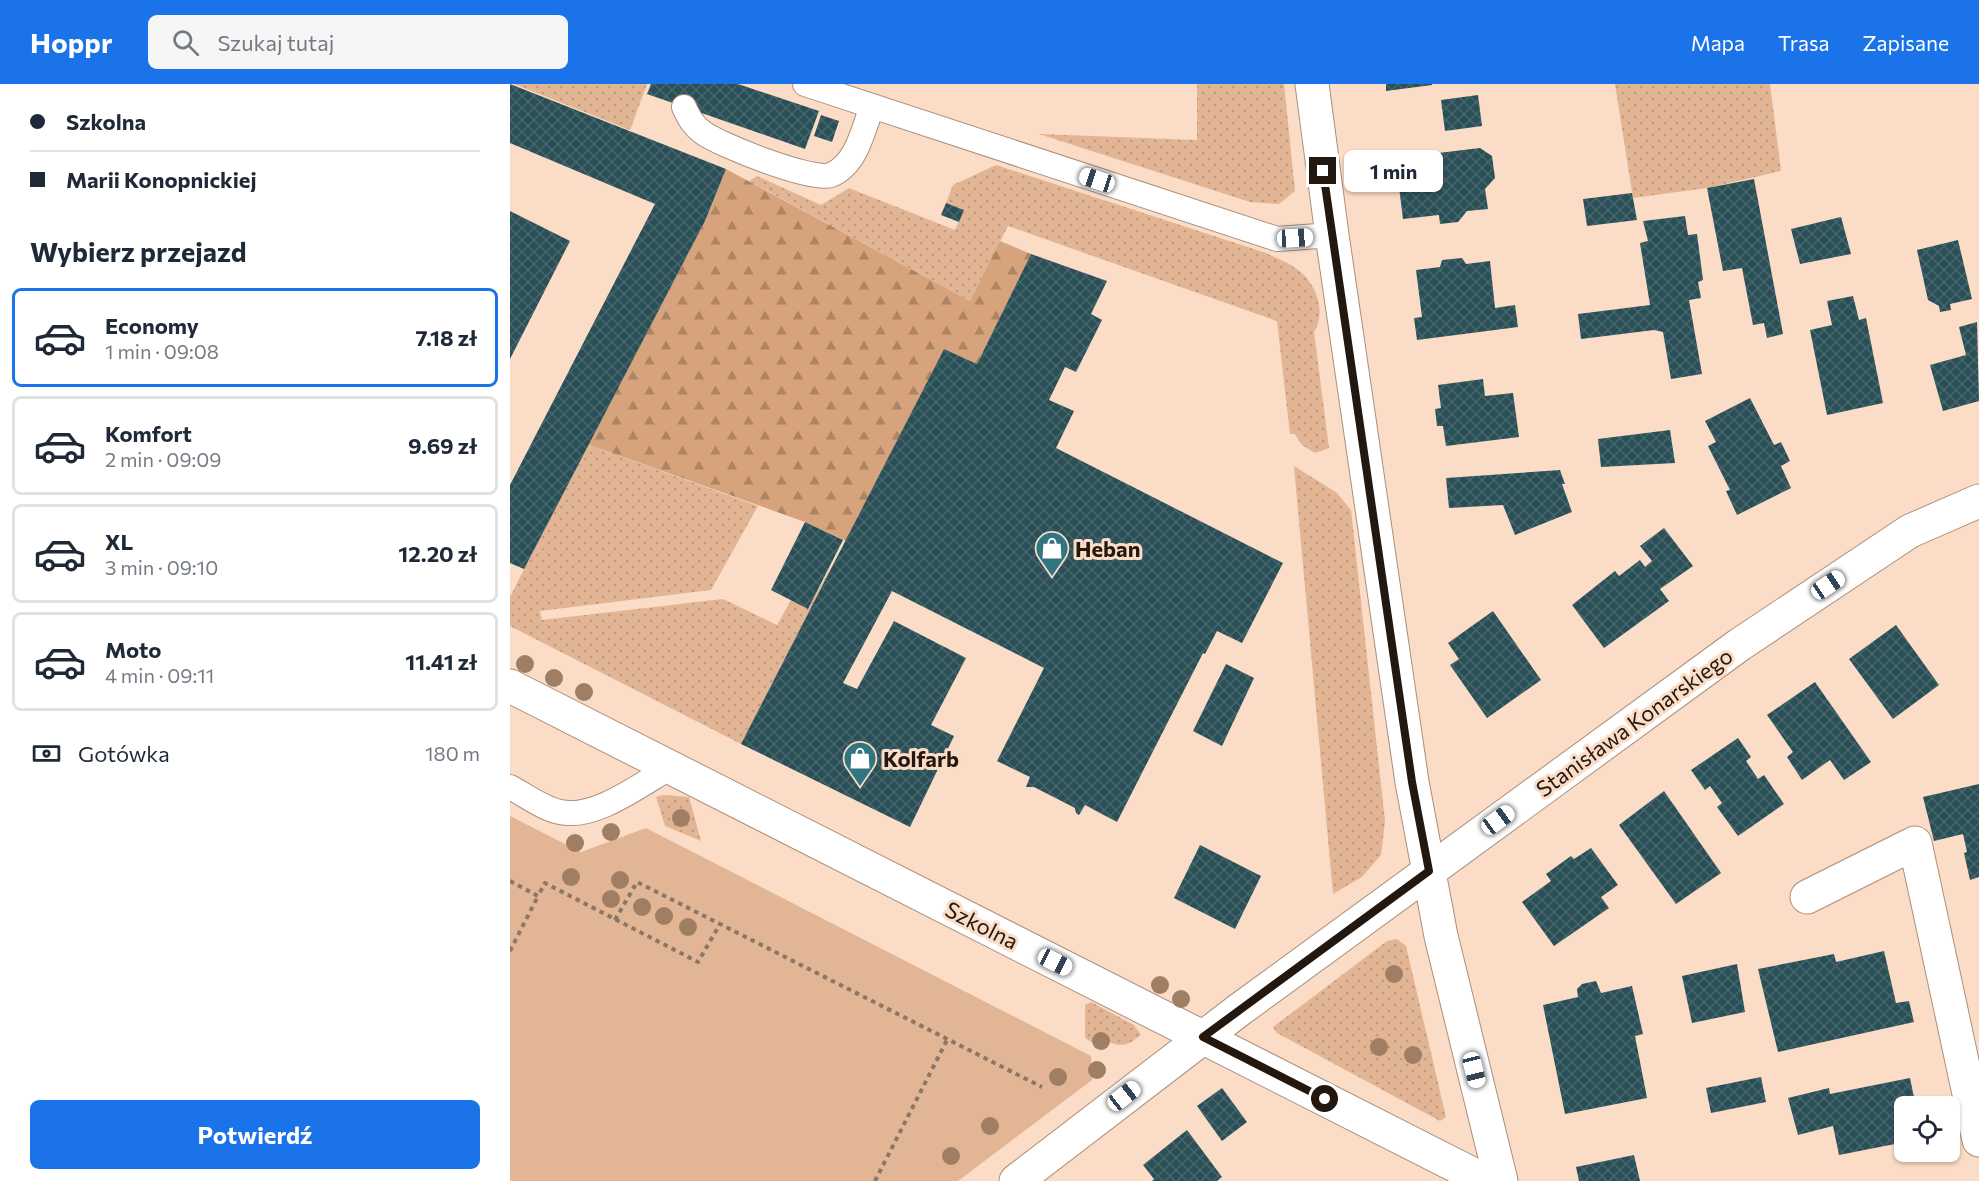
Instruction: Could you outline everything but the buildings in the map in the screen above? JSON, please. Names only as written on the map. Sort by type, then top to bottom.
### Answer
[{"type":"street","points":[[1312,84],[1412,782],[1441,936],[1501,1181]]},
{"type":"street","name":"Stanisława Konarskiego","points":[[1016,1181],[1203,1037],[1739,645],[1863,560],[1910,531],[1979,501]]},
{"type":"street","name":"Szkolna","points":[[510,686],[1486,1181]]},
{"type":"street","points":[[1807,897],[1915,843],[1979,1140]]},
{"type":"lane","points":[[806,84],[1277,239],[1332,235]]},
{"type":"lane","points":[[684,107],[691,123],[704,134],[794,172],[818,177],[830,175],[843,167],[854,155],[872,106]]},
{"type":"lane","points":[[510,788],[558,812],[575,814],[598,808],[670,767]]},
{"type":"path","points":[[510,881],[538,896]]},
{"type":"path","points":[[615,920],[637,882],[1042,1087]]},
{"type":"path","points":[[510,951],[545,883],[698,962],[720,924]]},
{"type":"path","points":[[875,1181],[948,1038]]},
{"type":"shaded area","points":[[514,84],[647,84],[630,130]]},
{"type":"shaded area","points":[[1197,84],[1284,84],[1295,191],[1279,204],[1250,202],[1039,134],[1197,140]]},
{"type":"shaded area","points":[[1615,84],[1770,84],[1781,171],[1707,188],[1633,198]]},
{"type":"shaded area","points":[[996,165],[1266,253],[1297,269],[1310,282],[1319,307],[1320,315],[1314,332],[1329,448],[1315,453],[1302,445],[1295,434],[1290,434],[1277,321],[1008,226],[970,301],[749,181],[757,176],[821,205],[849,188],[955,230],[964,210],[946,203],[953,185]]},
{"type":"shaded area","points":[[587,444],[758,506],[711,590],[540,611],[542,620],[723,599],[777,625],[791,600],[808,608],[846,541],[741,744],[510,626],[510,597]]},
{"type":"shaded area","points":[[1294,466],[1337,493],[1351,510],[1385,821],[1381,855],[1362,877],[1333,894]]},
{"type":"shaded area","points":[[663,795],[689,797],[701,841],[665,826],[656,797]]},
{"type":"shaded area","points":[[510,816],[581,852],[646,828],[1091,1056],[1092,1080],[958,1181],[510,1181]]},
{"type":"shaded area","points":[[1397,939],[1406,946],[1446,1117],[1440,1121],[1277,1033],[1273,1027],[1387,941]]},
{"type":"shaded area","points":[[1091,1002],[1134,1025],[1141,1035],[1126,1044],[1119,1045],[1109,1042],[1104,1050],[1085,1038],[1085,1005]]},
{"type":"green space","points":[[726,169],[970,301],[1000,241],[1031,254],[977,364],[944,349],[846,541],[805,522],[587,444],[705,221]]},
{"type":"place","name":"Heban","points":[[1052,577]]},
{"type":"place","name":"Kolfarb","points":[[860,787]]},
{"type":"route","points":[[1323,171],[1412,782],[1429,871],[1203,1037],[1325,1099]]}]
